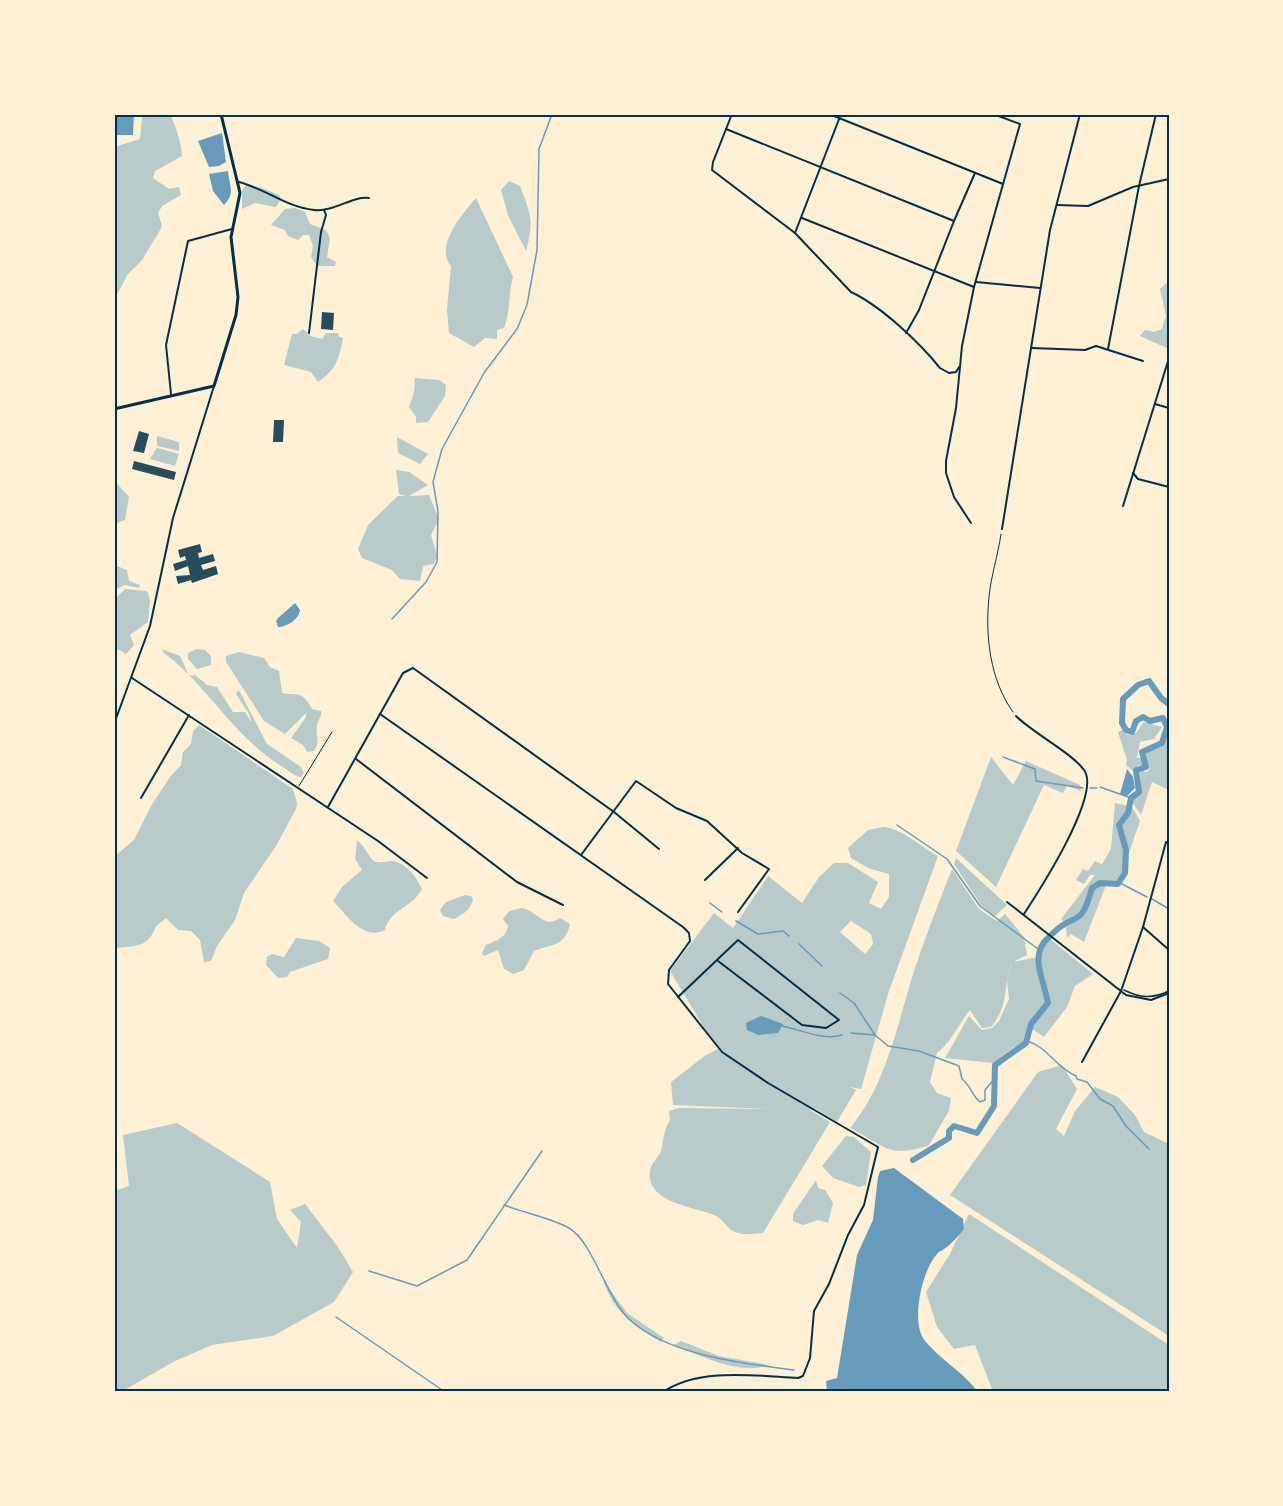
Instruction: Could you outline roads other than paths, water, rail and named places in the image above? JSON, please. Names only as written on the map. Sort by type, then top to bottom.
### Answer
[{"type":"main road","points":[[114,409],[171,394],[214,386],[236,315],[238,297],[232,254],[232,229],[240,193],[239,182],[221,114]]},
{"type":"street","points":[[732,114],[712,170],[795,233],[851,292],[862,297],[906,333],[949,373],[956,372],[959,367]]},
{"type":"street","points":[[829,114],[1003,184]]},
{"type":"street","points":[[795,233],[841,114]]},
{"type":"street","points":[[971,523],[957,504],[946,473],[959,367],[974,287],[1020,124],[993,114]]},
{"type":"street","points":[[1002,529],[1050,230],[1080,114]]},
{"type":"street","points":[[1108,349],[1139,186],[1156,114]]},
{"type":"street","points":[[726,129],[820,169],[954,221]]},
{"type":"street","points":[[906,333],[920,310],[975,173]]},
{"type":"street","points":[[1057,205],[1088,206],[1139,186],[1169,179]]},
{"type":"street","points":[[239,182],[256,187],[286,204],[324,210],[343,206],[360,197],[369,198]]},
{"type":"street","points":[[309,333],[321,232],[326,215],[324,210]]},
{"type":"street","points":[[802,218],[974,287]]},
{"type":"street","points":[[171,394],[166,345],[188,241],[232,229]]},
{"type":"street","points":[[976,282],[1040,288]]},
{"type":"street","points":[[1032,348],[1085,350],[1096,346],[1143,361]]},
{"type":"street","points":[[1123,506],[1169,358]]},
{"type":"street","points":[[114,724],[150,626],[173,518],[214,386]]},
{"type":"street","points":[[1155,404],[1169,408]]},
{"type":"street","points":[[1133,473],[1138,479],[1169,487]]},
{"type":"street","points":[[328,807],[403,673],[409,668],[415,669],[614,812],[659,849]]},
{"type":"street","points":[[132,678],[328,807],[427,879]]},
{"type":"street","points":[[381,714],[689,933],[690,941],[669,970],[668,984],[722,1052],[768,1083],[878,1148],[864,1205],[848,1235],[829,1284],[814,1311],[810,1358],[802,1376],[798,1378],[713,1377],[683,1383],[663,1392]]},
{"type":"street","points":[[141,798],[189,715]]},
{"type":"street","points":[[1016,716],[1083,769],[1088,787],[1085,799],[1058,858],[1024,914]]},
{"type":"street","points":[[356,759],[517,882],[563,905]]},
{"type":"street","points":[[581,855],[636,781],[676,808],[707,821],[738,848],[769,869],[738,912]]},
{"type":"street","points":[[1082,1062],[1122,990],[1143,927],[1166,843],[1169,844]]},
{"type":"street","points":[[705,880],[738,848]]},
{"type":"street","points":[[1007,902],[1122,990],[1142,1000],[1151,1000],[1169,992]]},
{"type":"street","points":[[1143,927],[1169,950]]},
{"type":"street","points":[[678,997],[738,940],[839,1020],[826,1028],[802,1025],[718,961]]},
{"type":"lane","points":[[298,788],[332,732]]},
{"type":"water","points":[[114,114],[134,114],[133,135],[114,135]]},
{"type":"water","points":[[222,133],[226,162],[219,166],[209,167],[198,141]]},
{"type":"water","points":[[228,171],[231,193],[224,205],[213,191],[209,174]]},
{"type":"water","points":[[295,603],[300,610],[295,619],[289,624],[278,627],[276,621],[278,618]]},
{"type":"water","points":[[1127,769],[1133,777],[1135,788],[1127,796],[1120,794]]},
{"type":"water","points":[[761,1016],[783,1024],[778,1033],[758,1035],[747,1030],[746,1023]]},
{"type":"water","points":[[894,1168],[963,1219],[964,1229],[950,1245],[938,1253],[927,1272],[920,1297],[918,1322],[925,1341],[978,1392],[929,1390],[827,1392],[826,1381],[837,1378],[857,1255],[873,1220],[878,1177],[880,1171]]},
{"type":"waterway","points":[[392,619],[426,582],[437,562],[438,511],[433,482],[442,449],[484,373],[517,329],[527,305],[537,250],[539,149],[552,114]]},
{"type":"waterway","points":[[1052,934],[1080,915],[1092,888],[1100,883],[1118,884],[1125,873],[1126,850],[1119,825],[1128,813],[1131,798],[1139,792],[1136,770],[1146,767],[1142,752],[1162,743],[1167,727],[1163,718],[1150,721],[1143,717],[1136,721],[1132,732],[1126,730],[1122,723],[1123,699],[1138,685],[1149,681],[1161,698],[1169,704]]},
{"type":"waterway","points":[[1003,757],[1035,769],[1036,781],[1083,788]]},
{"type":"waterway","points":[[1100,787],[1131,798]]},
{"type":"waterway","points":[[1090,788],[1097,788]]},
{"type":"waterway","points":[[897,825],[947,859],[980,906],[1038,949]]},
{"type":"waterway","points":[[1120,883],[1147,897]]},
{"type":"waterway","points":[[1152,899],[1169,909]]},
{"type":"waterway","points":[[710,903],[722,912]]},
{"type":"waterway","points":[[736,921],[758,934],[783,931],[789,936]]},
{"type":"waterway","points":[[913,1160],[949,1138],[949,1131],[954,1126],[977,1133],[994,1106],[995,1065],[1026,1043],[1031,1024],[1048,1003],[1038,959],[1039,951],[1049,937]]},
{"type":"waterway","points":[[799,944],[822,966]]},
{"type":"waterway","points":[[840,993],[854,1003],[875,1035],[888,1046],[919,1051],[959,1066],[962,1079],[980,1102],[985,1100],[985,1090],[995,1078]]},
{"type":"waterway","points":[[782,1026],[820,1036],[842,1035]]},
{"type":"waterway","points":[[851,1033],[874,1035]]},
{"type":"waterway","points":[[1027,1041],[1041,1048],[1077,1079],[1087,1082],[1100,1099],[1113,1106],[1126,1126],[1149,1149]]},
{"type":"waterway","points":[[369,1271],[417,1286],[467,1260],[542,1151]]},
{"type":"waterway","points":[[504,1205],[554,1221],[578,1235],[593,1257],[621,1310],[646,1332],[685,1350],[708,1356],[794,1370]]},
{"type":"waterway","points":[[336,1317],[445,1392]]}]
